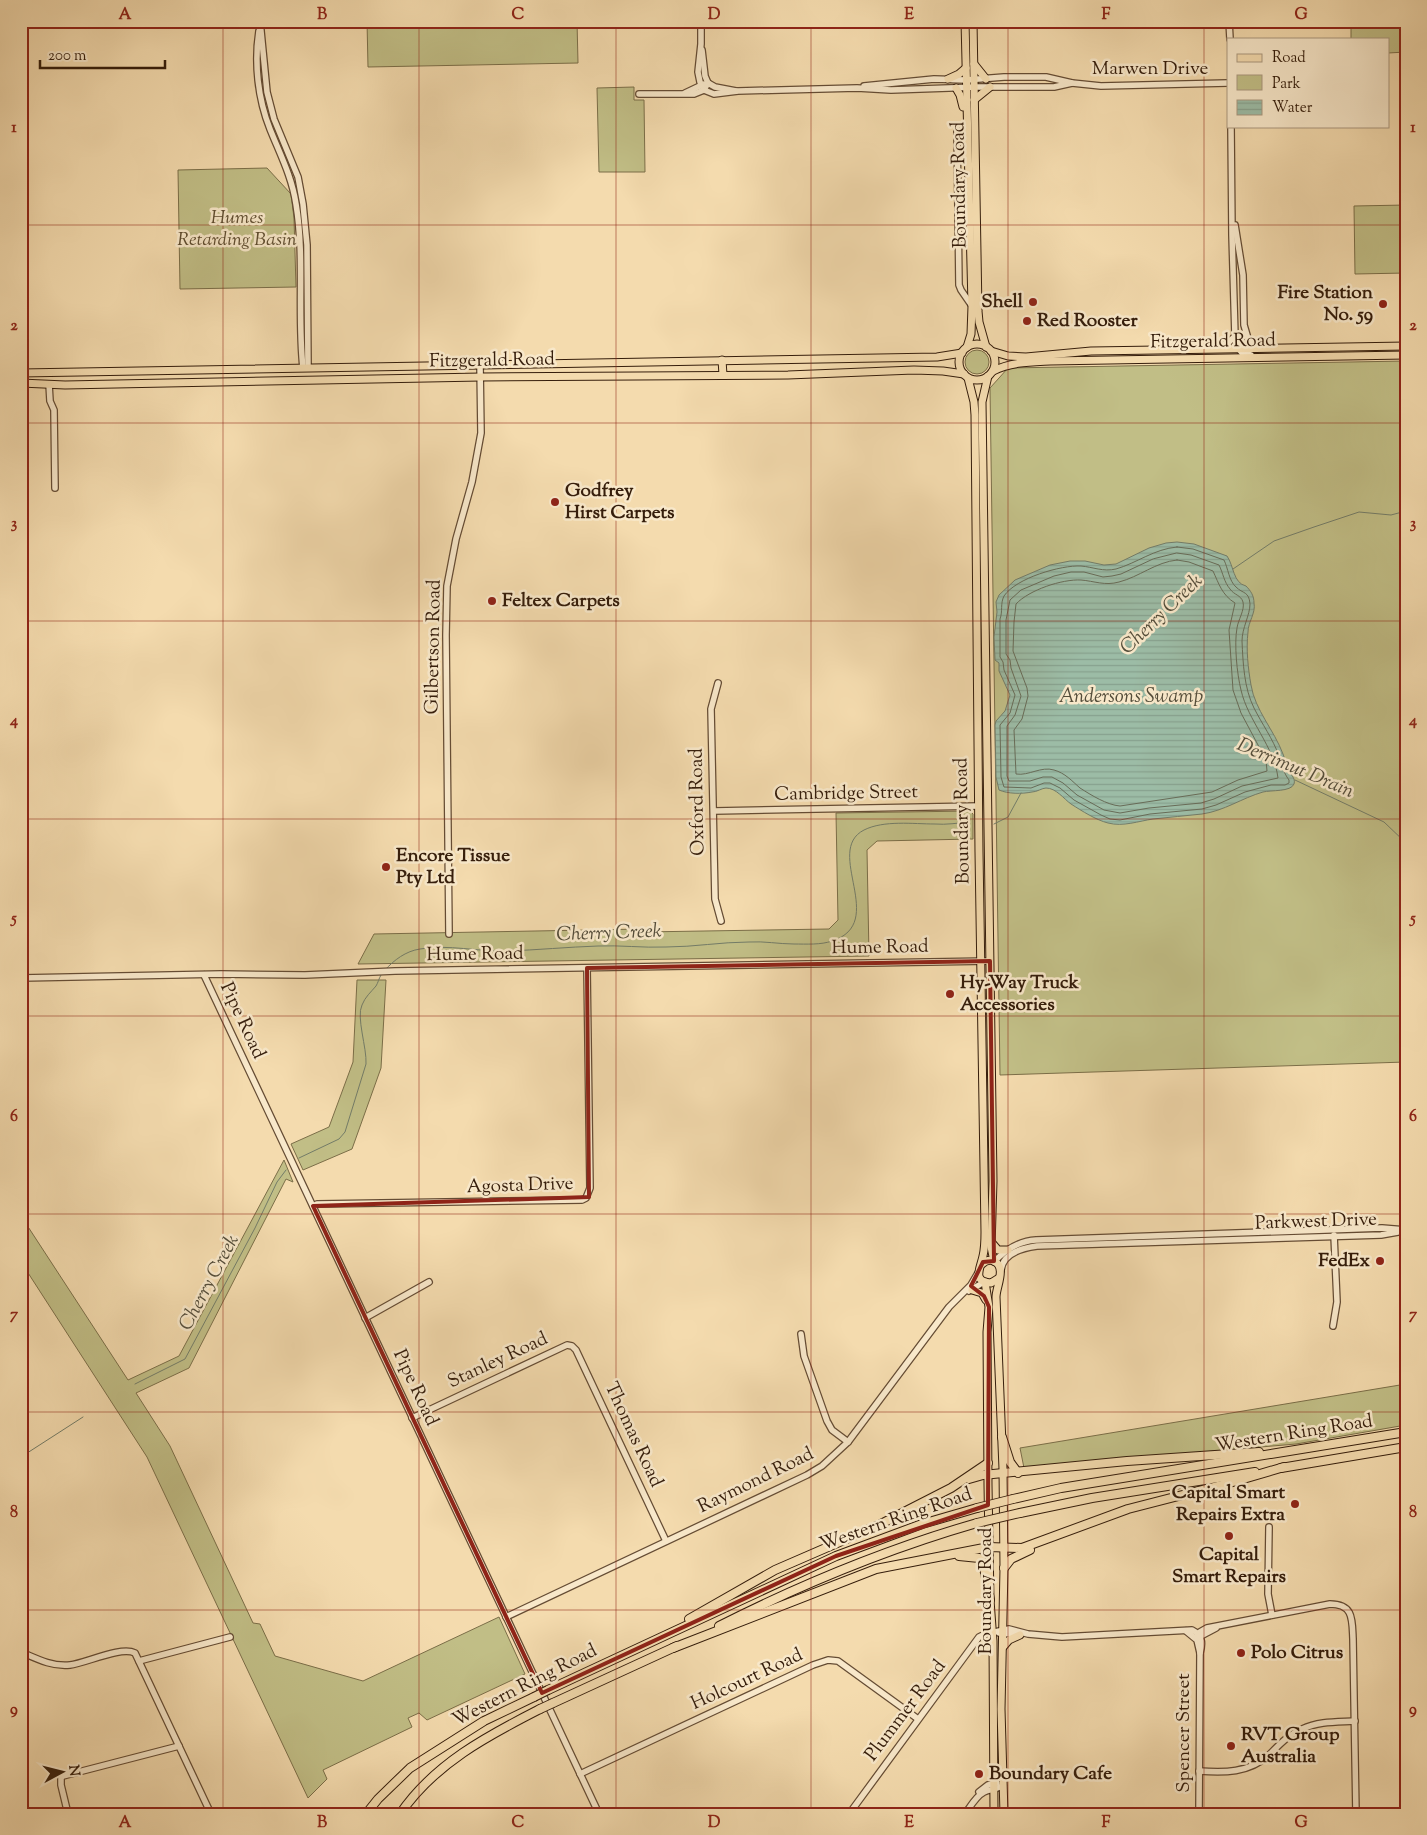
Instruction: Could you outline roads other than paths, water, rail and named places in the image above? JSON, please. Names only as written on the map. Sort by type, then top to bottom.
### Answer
[{"type":"highway","name":"Western Ring Road","points":[[434,1752],[484,1721],[548,1690],[836,1556],[914,1527],[977,1508],[1061,1488],[1406,1432]]},
{"type":"highway","points":[[1002,1438],[1010,1462],[1018,1473]]},
{"type":"highway","name":"Western Ring Road","points":[[444,1765],[492,1734],[540,1709],[846,1567],[927,1538],[977,1523],[1092,1498],[1406,1448]]},
{"type":"highway","points":[[651,1642],[769,1574],[881,1524],[974,1477],[1127,1461],[1308,1449]]},
{"type":"highway","points":[[951,1488],[988,1463]]},
{"type":"highway","points":[[673,1648],[864,1572],[989,1547],[1022,1548],[1136,1507],[1284,1467]]},
{"type":"highway","points":[[1004,1568],[1015,1557],[1077,1528]]},
{"type":"highway","points":[[947,1556],[966,1556],[981,1559],[985,1567],[990,1600]]},
{"type":"highway","points":[[366,1814],[410,1768],[434,1752]]},
{"type":"highway","points":[[372,1814],[411,1771],[434,1752]]},
{"type":"highway","points":[[400,1814],[444,1765]]},
{"type":"highway","points":[[406,1814],[444,1765]]},
{"type":"main road","name":"Boundary Road","points":[[965,21],[966,68],[974,100],[978,311],[979,322],[989,349]]},
{"type":"main road","name":"Boundary Road","points":[[964,350],[971,334],[972,306],[967,112],[974,64],[973,21]]},
{"type":"main road","points":[[974,64],[986,78]]},
{"type":"main road","points":[[948,79],[966,68]]},
{"type":"main road","points":[[974,100],[990,87]]},
{"type":"main road","points":[[956,88],[967,112]]},
{"type":"main road","points":[[976,344],[989,349],[995,363],[990,374],[980,380],[966,376],[960,366],[964,350],[976,344]]},
{"type":"main road","name":"Fitzgerald Road","points":[[989,349],[1008,356],[1026,357],[1091,351],[1406,346]]},
{"type":"main road","name":"Fitzgerald Road","points":[[21,372],[937,357],[964,350]]},
{"type":"main road","name":"Fitzgerald Road","points":[[990,374],[1006,365],[1050,361],[1406,355]]},
{"type":"main road","points":[[722,360],[723,375]]},
{"type":"main road","points":[[305,368],[306,380]]},
{"type":"main road","name":"Fitzgerald Road","points":[[21,383],[723,375],[914,370],[943,371],[966,376]]},
{"type":"main road","name":"Boundary Road","points":[[990,374],[982,402],[994,1207],[992,1242],[994,1261]]},
{"type":"main road","name":"Boundary Road","points":[[966,376],[974,402],[975,415],[985,1242],[982,1264]]},
{"type":"main road","points":[[979,806],[988,806]]},
{"type":"main road","points":[[992,1242],[998,1250],[1008,1250]]},
{"type":"main road","points":[[994,1261],[1001,1270],[999,1278],[991,1283],[984,1282],[978,1274],[982,1264],[994,1261]]},
{"type":"main road","name":"Boundary Road","points":[[999,1278],[996,1297],[1003,1474],[1004,1568],[1001,1709],[1004,1814]]},
{"type":"main road","name":"Boundary Road","points":[[984,1282],[989,1307],[987,1332],[989,1547],[992,1632],[991,1785]]},
{"type":"main road","points":[[972,1290],[982,1293],[989,1307]]},
{"type":"main road","points":[[1002,1649],[1010,1640],[1024,1634]]},
{"type":"main road","points":[[991,1785],[994,1814]]},
{"type":"street","points":[[701,21],[701,44],[705,76],[708,84],[738,91]]},
{"type":"street","points":[[1229,21],[1230,38]]},
{"type":"street","points":[[260,24],[268,92],[279,130],[292,160],[301,190],[309,334],[305,368]]},
{"type":"street","points":[[260,24],[257,59],[260,94],[272,133],[283,156],[295,192],[303,245],[301,334],[305,368]]},
{"type":"street","points":[[701,44],[698,66],[702,87],[714,94],[738,91],[857,88],[922,80],[948,79],[970,83]]},
{"type":"street","name":"Marwen Drive","points":[[970,83],[986,78],[1046,77],[1072,83],[1101,86],[1227,83]]},
{"type":"street","points":[[922,80],[923,89]]},
{"type":"street","points":[[857,88],[873,90],[956,88],[970,83]]},
{"type":"street","name":"Marwen Drive","points":[[970,83],[990,87],[1054,87],[1072,83]]},
{"type":"street","points":[[640,94],[685,93],[708,84]]},
{"type":"street","points":[[260,94],[268,92]]},
{"type":"street","points":[[1231,128],[1235,336],[1239,350],[1244,354],[1270,357]]},
{"type":"street","name":"Boundary Road","points":[[957,129],[959,285],[972,306]]},
{"type":"street","points":[[272,133],[279,130]]},
{"type":"street","name":"Boundary Road","points":[[958,157],[968,151]]},
{"type":"street","points":[[1232,208],[1243,275],[1244,325],[1249,342],[1257,349]]},
{"type":"street","points":[[1233,276],[1243,275]]},
{"type":"street","points":[[301,334],[309,334]]},
{"type":"street","points":[[1207,350],[1228,343],[1235,336]]},
{"type":"street","name":"Gilbertson Road","points":[[449,934],[447,586],[456,539],[472,482],[481,433],[480,364]]},
{"type":"street","points":[[49,384],[50,401],[54,410],[55,488]]},
{"type":"street","name":"Oxford Road","points":[[718,684],[711,709],[715,899],[721,921]]},
{"type":"street","name":"Cambridge Street","points":[[714,811],[979,806]]},
{"type":"street","name":"Hume Road","points":[[21,978],[305,975],[395,971],[990,961]]},
{"type":"street","name":"Agosta Drive","points":[[313,1206],[320,1204],[582,1200],[586,1198],[590,1188],[587,968]]},
{"type":"street","name":"Pipe Road","points":[[204,975],[599,1814]]},
{"type":"street","name":"Parkwest Drive","points":[[994,1261],[1016,1244],[1028,1241],[1097,1241],[1334,1233],[1382,1235],[1405,1230]]},
{"type":"street","points":[[1334,1233],[1337,1302],[1334,1326]]},
{"type":"street","name":"Parkwest Drive","points":[[1001,1270],[1004,1260],[1024,1248],[1097,1241]]},
{"type":"street","name":"Raymond Road","points":[[506,1617],[807,1475],[822,1466],[848,1442],[949,1307],[971,1285],[978,1274]]},
{"type":"street","points":[[366,1318],[429,1282]]},
{"type":"street","name":"Raymond Road","points":[[960,1296],[984,1282]]},
{"type":"street","points":[[801,1334],[804,1356],[826,1421],[832,1430],[848,1442]]},
{"type":"street","name":"Stanley Road","points":[[412,1418],[569,1345]]},
{"type":"street","name":"Thomas Road","points":[[569,1345],[576,1350],[666,1541]]},
{"type":"street","points":[[1269,1527],[1268,1594],[1272,1615]]},
{"type":"street","points":[[992,1632],[1069,1637],[1186,1631],[1198,1636],[1206,1628],[1330,1604],[1341,1604],[1350,1612],[1353,1639],[1356,1814]]},
{"type":"street","name":"Plummer Road","points":[[848,1814],[980,1637],[992,1632]]},
{"type":"street","name":"Spencer Street","points":[[1198,1636],[1200,1652],[1199,1814]]},
{"type":"street","points":[[139,1661],[230,1637]]},
{"type":"street","points":[[21,1652],[49,1664],[69,1666],[128,1651],[135,1654],[211,1814]]},
{"type":"street","name":"Holcourt Road","points":[[580,1774],[804,1669],[828,1660],[838,1661],[918,1719]]},
{"type":"street","points":[[1199,1771],[1231,1772],[1248,1768],[1266,1757],[1285,1739],[1300,1729],[1321,1722],[1355,1722]]},
{"type":"street","points":[[68,1814],[60,1782],[64,1776],[179,1746]]},
{"type":"street","points":[[965,1814],[979,1792],[991,1785],[1003,1785]]},
{"type":"water","name":"Andersons Swamp","points":[[1177,542],[1194,544],[1227,556],[1236,578],[1252,594],[1254,607],[1248,628],[1247,645],[1251,685],[1256,703],[1279,745],[1287,768],[1293,778],[1294,784],[1292,787],[1263,792],[1225,807],[1196,815],[1119,824],[1108,823],[1094,818],[1050,788],[1020,793],[999,790],[996,777],[995,725],[996,721],[1005,711],[1010,695],[999,671],[999,663],[995,660],[996,602],[999,595],[1015,580],[1050,565],[1070,561],[1085,561],[1104,565],[1116,564],[1149,548]]},
{"type":"waterway","name":"Cherry Creek","points":[[1233,569],[1274,541],[1314,527],[1359,512],[1391,515],[1406,511]]},
{"type":"waterway","name":"Derrimut Drain","points":[[1295,780],[1384,822],[1406,843]]},
{"type":"waterway","name":"Cherry Creek","points":[[994,824],[1008,817],[1021,793]]},
{"type":"waterway","name":"Cherry Creek","points":[[385,970],[396,959],[405,954],[415,950],[431,948],[507,951],[598,946],[687,946],[739,942],[818,944],[832,941],[848,932],[855,919],[856,904],[850,854],[853,840],[864,830],[889,824],[969,822]]},
{"type":"waterway","name":"Cherry Creek","points":[[299,1158],[339,1139],[345,1132],[366,1064],[360,1010],[381,975]]},
{"type":"waterway","name":"Cherry Creek","points":[[135,1384],[185,1359],[255,1228],[277,1182],[286,1170]]},
{"type":"waterway","name":"Cherry Creek","points":[[21,1457],[83,1417]]},
{"type":"place","name":"Shell","points":[[1033,302]]},
{"type":"place","name":"Fire Station No. 59","points":[[1383,304]]},
{"type":"place","name":"Red Rooster","points":[[1027,321]]},
{"type":"place","name":"Godfrey Hirst Carpets","points":[[555,502]]},
{"type":"place","name":"Feltex Carpets","points":[[492,601]]},
{"type":"place","name":"Encore Tissue Pty Ltd","points":[[386,867]]},
{"type":"place","name":"Hy-Way Truck Accessories","points":[[950,994]]},
{"type":"place","name":"FedEx","points":[[1380,1261]]},
{"type":"place","name":"Capital Smart Repairs Extra","points":[[1295,1504]]},
{"type":"place","name":"Capital Smart Repairs","points":[[1229,1536]]},
{"type":"place","name":"Polo Citrus","points":[[1241,1653]]},
{"type":"place","name":"RVT Group Australia","points":[[1231,1746]]},
{"type":"place","name":"Boundary Cafe","points":[[979,1774]]},
{"type":"park label","name":"Humes Retarding Basin","points":[[237,229]]}]
